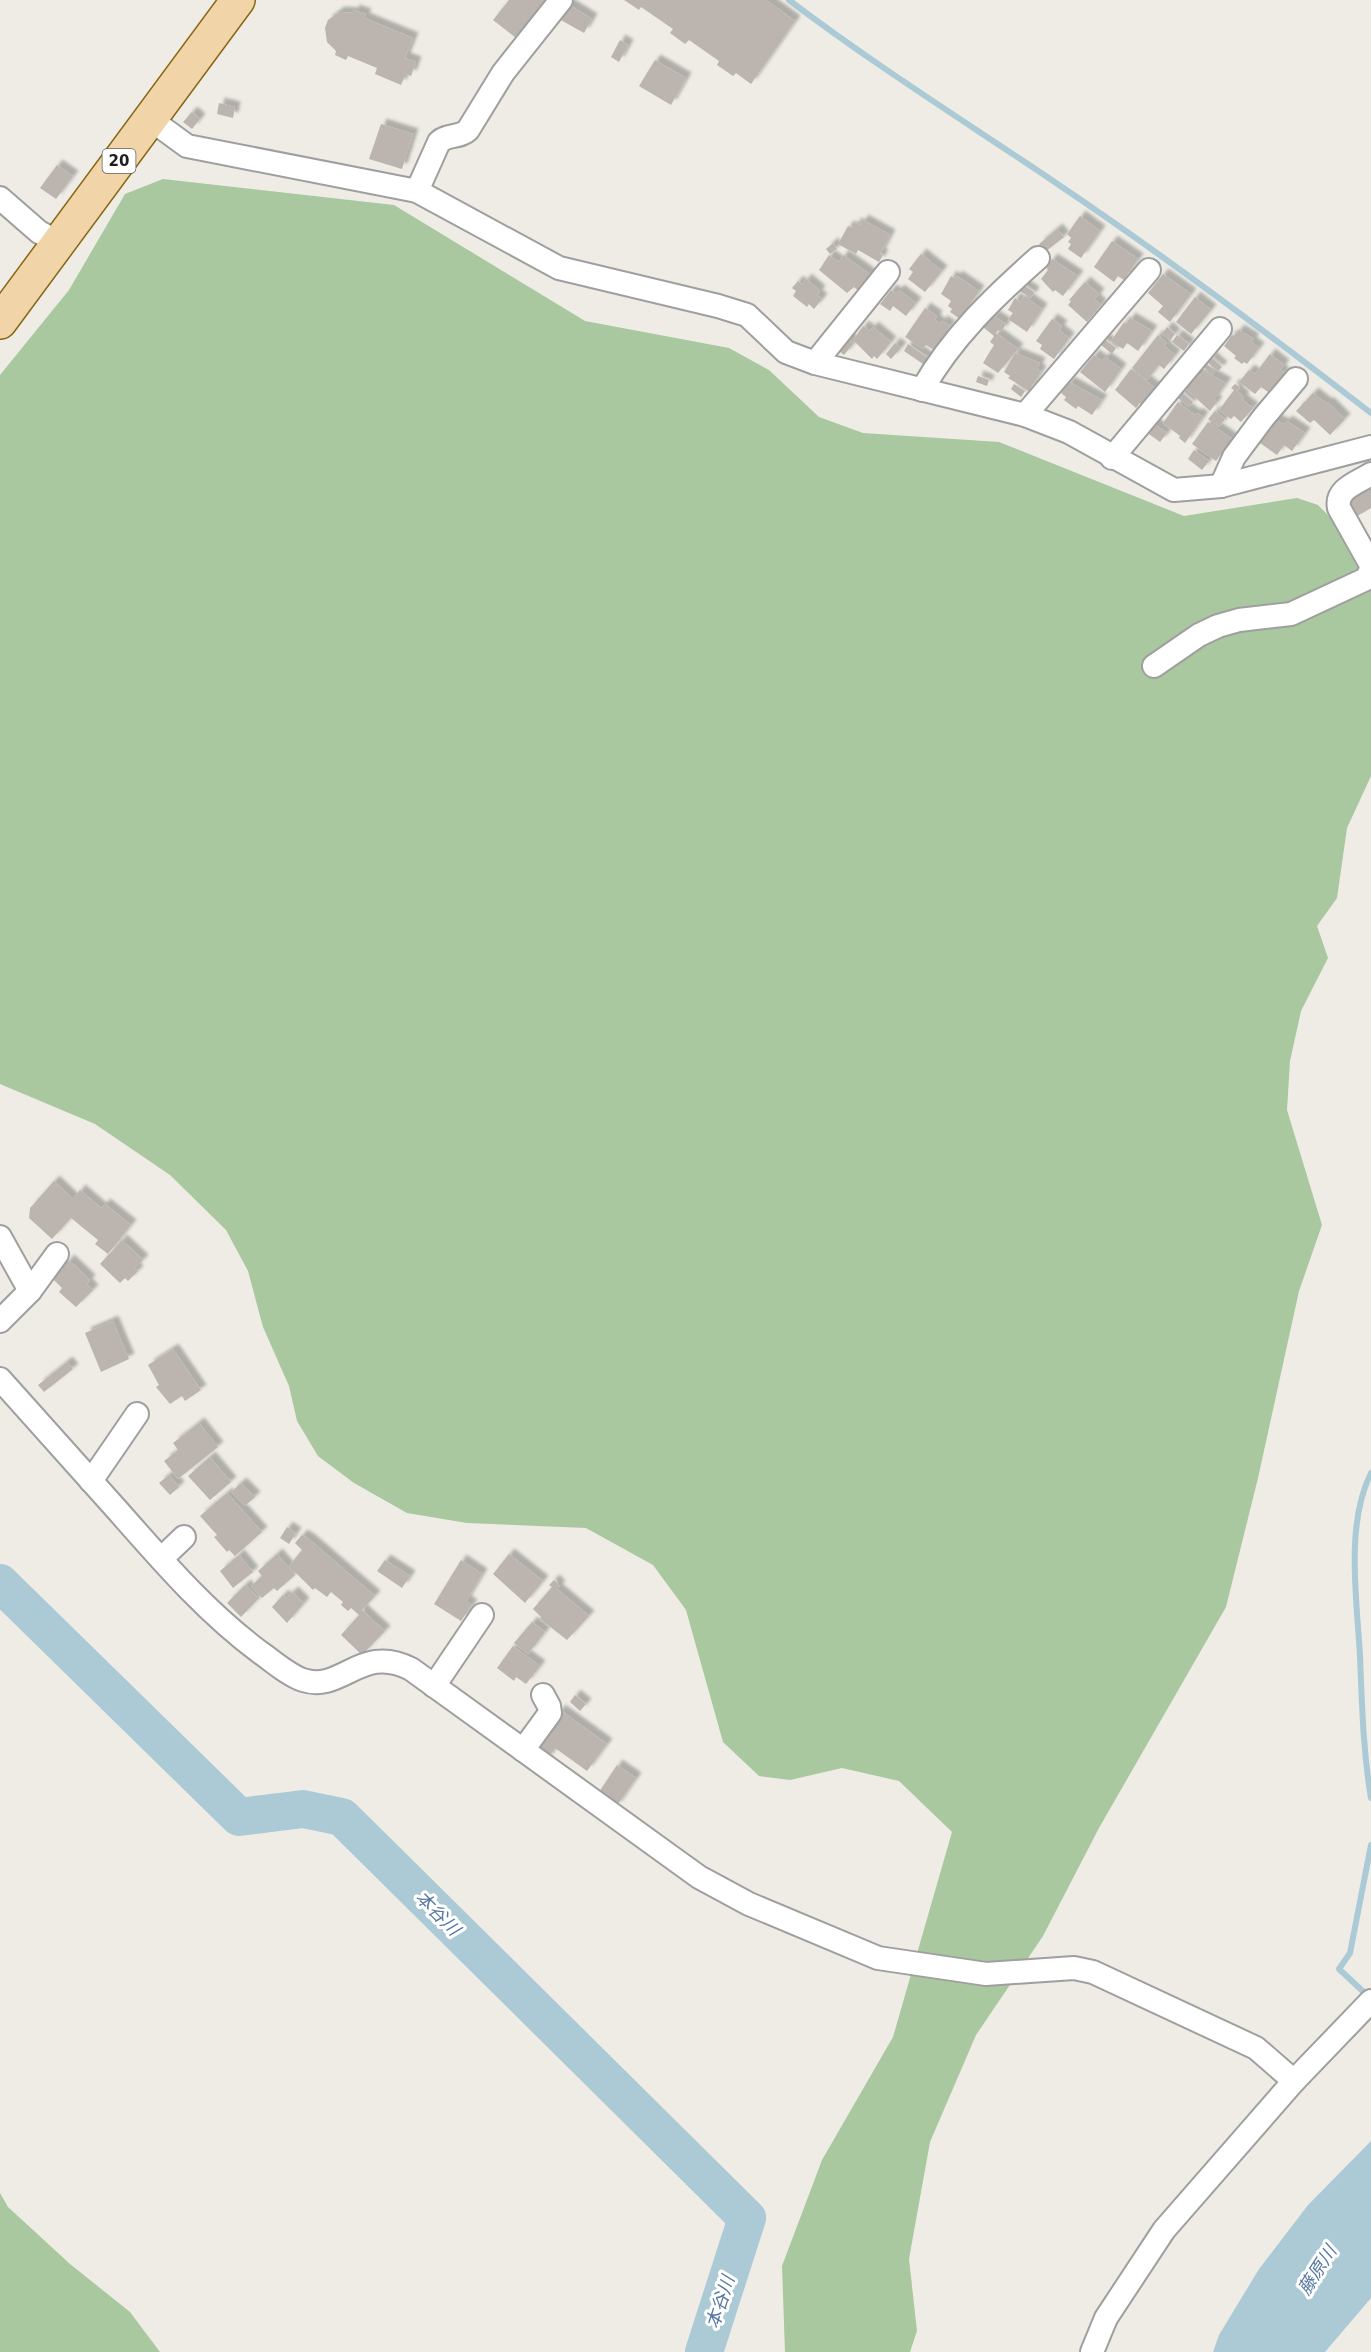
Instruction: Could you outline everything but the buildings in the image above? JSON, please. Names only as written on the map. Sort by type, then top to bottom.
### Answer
[{"type":"main road","name":"20","points":[[0,322],[238,0]]},
{"type":"street","points":[[417,191],[439,142],[444,137],[468,130],[503,73],[561,0]]},
{"type":"street","points":[[150,119],[187,146],[417,191],[559,268],[747,315],[786,352],[815,363],[1025,415],[1068,432],[1174,490],[1221,486],[1371,447]]},
{"type":"street","points":[[0,198],[39,232],[58,242]]},
{"type":"street","points":[[922,390],[932,371],[974,318],[1038,258]]},
{"type":"street","points":[[1025,415],[1149,270]]},
{"type":"street","points":[[815,363],[888,272]]},
{"type":"street","points":[[1112,458],[1220,329]]},
{"type":"street","points":[[1221,486],[1234,457],[1296,379]]},
{"type":"street","points":[[1154,666],[1199,635],[1218,626],[1239,620],[1291,614],[1366,579],[1371,565],[1339,508],[1337,500],[1341,493],[1371,474]]},
{"type":"street","points":[[0,1237],[30,1291]]},
{"type":"street","points":[[0,1321],[30,1291],[57,1254]]},
{"type":"street","points":[[0,1379],[161,1559],[215,1615],[246,1642],[303,1680],[322,1683],[367,1663],[398,1662],[723,1892],[878,1958],[986,1974],[1074,1968],[1093,1972],[1256,2048],[1294,2081]]},
{"type":"street","points":[[91,1481],[137,1414]]},
{"type":"street","points":[[161,1559],[184,1537]]},
{"type":"street","points":[[434,1686],[482,1616]]},
{"type":"street","points":[[523,1750],[550,1713],[543,1695]]},
{"type":"street","points":[[1092,2352],[1106,2318],[1164,2230],[1294,2081],[1371,2001]]},
{"type":"green space","points":[[163,179],[394,205],[585,321],[729,348],[769,370],[819,417],[863,433],[999,442],[1184,516],[1297,498],[1318,505],[1371,559],[1371,776],[1347,828],[1337,898],[1317,926],[1328,958],[1301,1011],[1290,1061],[1287,1110],[1322,1225],[1299,1291],[1258,1478],[1226,1607],[1099,1828],[1043,1936],[976,2035],[930,2142],[909,2259],[917,2331],[910,2352],[785,2352],[782,2266],[822,2160],[893,2037],[952,1832],[899,1781],[842,1768],[790,1780],[759,1776],[723,1742],[686,1610],[653,1565],[586,1528],[467,1523],[407,1513],[354,1483],[318,1456],[297,1421],[289,1386],[263,1327],[248,1271],[226,1230],[170,1175],[95,1124],[0,1084],[0,375],[69,290],[125,194]]},
{"type":"green space","points":[[0,2193],[8,2207],[70,2264],[130,2312],[160,2352],[0,2352]]},
{"type":"water","name":"藤原川","points":[[1371,2141],[1371,2298],[1325,2352],[1213,2352],[1219,2335],[1259,2269],[1308,2205]]},
{"type":"waterway","points":[[789,0],[889,71],[1139,240],[1256,325],[1371,413]]},
{"type":"waterway","points":[[1371,1473],[1363,1493],[1355,1539],[1355,1587],[1363,1727],[1371,1798]]},
{"type":"waterway","name":"本谷川","points":[[0,1583],[239,1817],[303,1809],[342,1817],[747,2218],[704,2352]]},
{"type":"waterway","points":[[1369,1997],[1339,1969],[1350,1953],[1371,1845]]}]
